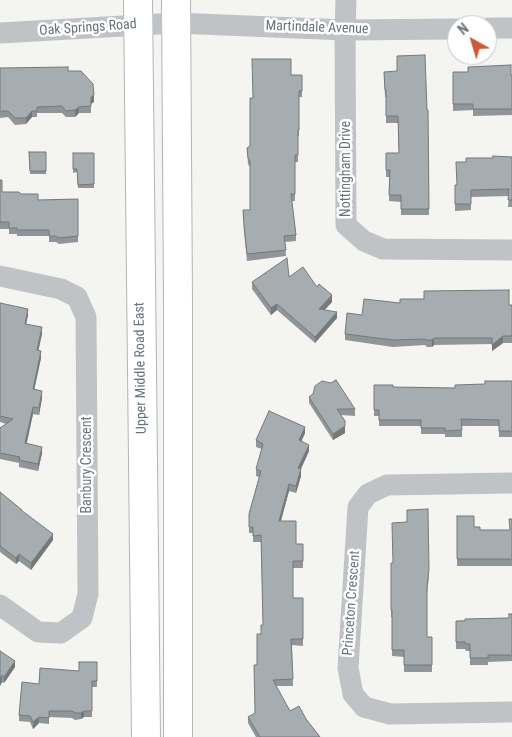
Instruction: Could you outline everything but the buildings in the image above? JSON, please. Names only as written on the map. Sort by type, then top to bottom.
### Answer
[{"type":"main road","points":[[176,11],[178,737]]},
{"type":"main road","name":"Upper Middle Road East","points":[[138,12],[146,737]]},
{"type":"street","points":[[345,30],[346,0]]},
{"type":"street","name":"Martindale Avenue","points":[[176,11],[345,30],[447,29]]},
{"type":"street","name":"Oak Springs Road","points":[[0,33],[138,12],[176,11]]},
{"type":"street","points":[[497,28],[512,28]]},
{"type":"street","name":"Nottingham Drive","points":[[345,30],[346,225],[364,241],[383,249],[512,250]]},
{"type":"street","name":"Banbury Crescent","points":[[0,276],[61,289],[77,297],[86,317],[88,594],[82,618],[62,633],[38,632],[0,604]]},
{"type":"street","name":"Princeton Crescent","points":[[512,483],[387,485],[368,494],[358,507],[348,668],[352,694],[364,707],[379,712],[390,714],[512,712]]}]
